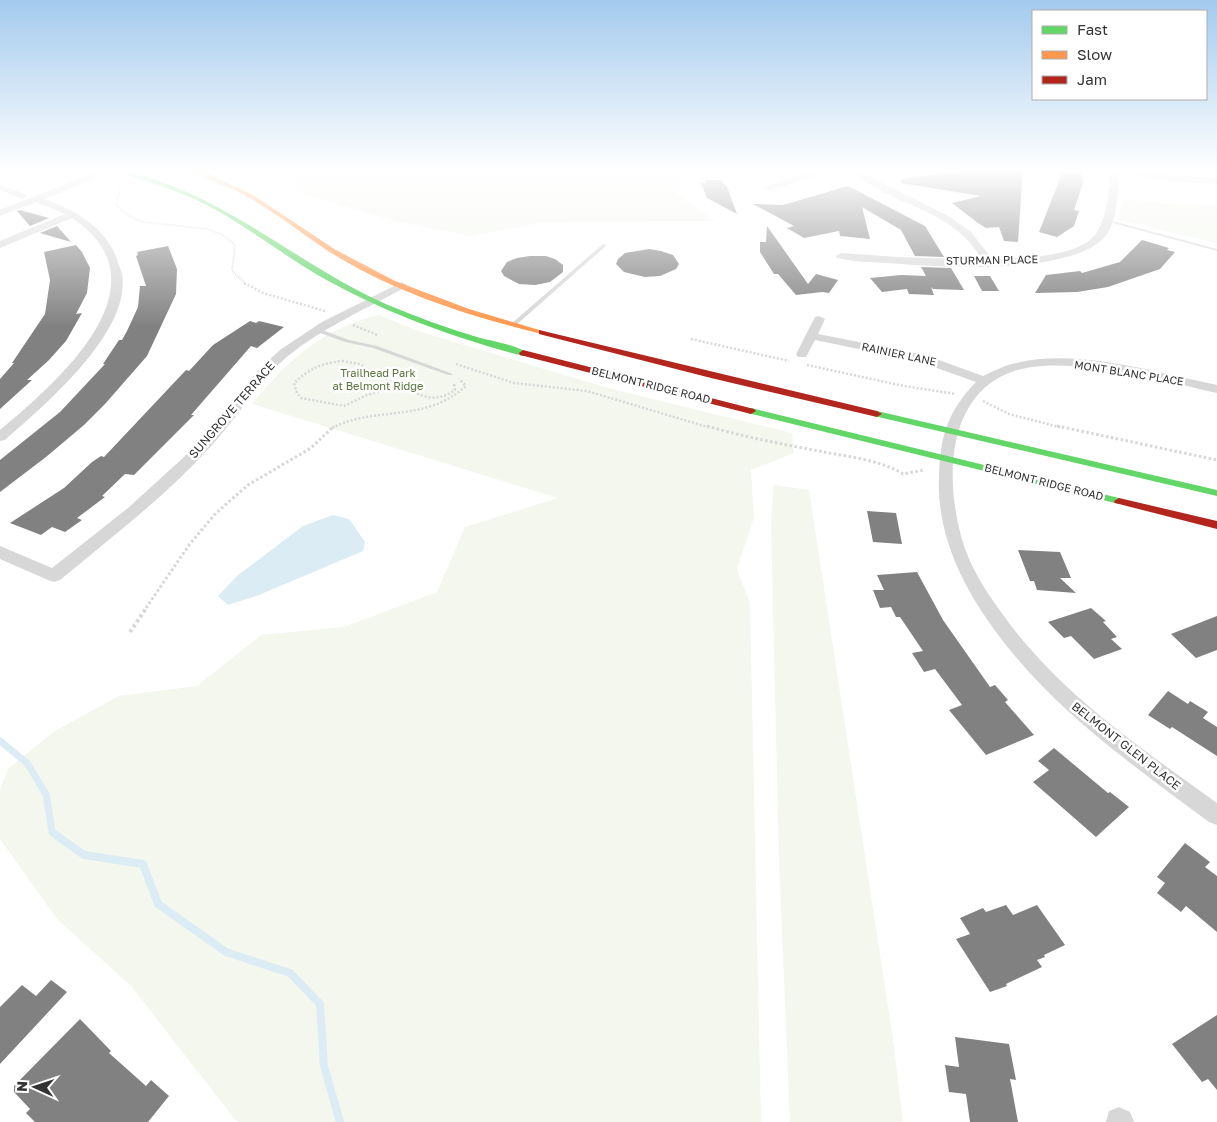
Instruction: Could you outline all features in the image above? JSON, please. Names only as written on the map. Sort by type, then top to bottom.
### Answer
[{"type":"main road","name":"BELMONT RIDGE ROAD","points":[[237,221],[301,263],[372,301],[461,334],[521,352],[1217,525]]},
{"type":"main road","name":"BELMONT RIDGE ROAD","points":[[287,221],[347,259],[402,285],[513,325],[711,375],[1217,493]]},
{"type":"street","points":[[0,245],[56,221]]},
{"type":"street","points":[[0,438],[57,386],[81,360],[101,333],[111,311],[117,291],[117,273],[114,258],[95,231],[85,221]]},
{"type":"street","points":[[950,221],[959,227],[976,243],[989,262]]},
{"type":"street","name":"STURMAN PLACE","points":[[841,256],[904,261],[989,262],[1039,260],[1072,253],[1094,242],[1101,235],[1106,221]]},
{"type":"street","name":"SUNGROVE TERRACE","points":[[0,552],[54,576],[140,506],[208,441],[252,386],[283,354],[317,330],[402,285]]},
{"type":"street","points":[[802,354],[819,319]]},
{"type":"street","name":"RAINIER LANE","points":[[810,336],[930,360],[956,368],[984,381]]},
{"type":"street","name":"MONT BLANC PLACE","points":[[951,430],[963,403],[984,381],[1010,368],[1048,363],[1071,364],[1114,369],[1217,389]]},
{"type":"street","name":"BELMONT GLEN PLACE","points":[[951,430],[947,458],[948,508],[955,545],[966,571],[986,605],[1008,636],[1040,673],[1071,704],[1115,740],[1217,815]]},
{"type":"lane","points":[[1112,221],[1217,250]]},
{"type":"lane","points":[[513,325],[605,245]]},
{"type":"lane","points":[[317,330],[347,341],[375,347],[448,374]]},
{"type":"path","points":[[399,385],[367,395],[344,406],[336,406],[301,398],[296,393],[294,384],[304,374],[321,364],[342,362],[360,364],[378,376],[399,385],[429,398],[443,398],[455,390],[456,386],[440,378],[448,374],[458,364]]},
{"type":"path","points":[[130,632],[180,558],[208,522],[230,498],[313,448],[332,427],[359,419],[397,415],[440,404],[461,392],[466,386],[461,380],[448,374]]},
{"type":"green space","points":[[396,221],[654,221],[546,222],[471,236]]},
{"type":"green space","points":[[1124,221],[1217,221],[1217,243]]},
{"type":"green space","name":"Trailhead Park at Belmont Ridge","points":[[379,315],[418,331],[604,387],[792,433],[794,453],[751,470],[754,517],[737,569],[750,603],[761,1122],[237,1122],[131,986],[58,920],[0,839],[0,790],[8,769],[53,732],[119,696],[197,686],[261,635],[344,627],[437,592],[465,527],[558,498],[252,404],[279,373],[308,348],[341,328]]},
{"type":"green space","points":[[774,485],[809,490],[893,1039],[903,1122],[790,1122],[779,863],[771,521]]},
{"type":"shaded area","points":[[333,515],[349,519],[365,542],[363,551],[259,595],[228,605],[218,596],[237,576],[303,526]]},
{"type":"building","points":[[26,221],[41,221],[30,226]]},
{"type":"building","points":[[785,221],[866,221],[870,239],[840,236],[839,231],[804,238],[787,228],[794,226]]},
{"type":"building","points":[[886,221],[916,221],[925,226],[944,257],[915,256],[901,230]]},
{"type":"building","points":[[976,221],[1019,221],[1018,242],[1004,241],[999,227],[986,228]]},
{"type":"building","points":[[1043,221],[1076,221],[1074,226],[1057,237],[1039,232]]},
{"type":"building","points":[[57,226],[71,242],[40,233]]},
{"type":"building","points":[[767,226],[808,284],[816,274],[838,280],[829,293],[796,295],[778,274],[774,274],[760,252],[760,242],[766,242]]},
{"type":"building","points":[[1142,240],[1169,248],[1167,250],[1175,252],[1160,269],[1108,287],[1077,292],[1035,293],[1046,275],[1080,271],[1082,273],[1120,262]]},
{"type":"building","points":[[76,245],[90,268],[87,293],[76,314],[82,313],[66,341],[27,380],[32,380],[0,409],[0,379],[14,363],[12,363],[45,314],[50,280],[44,252]]},
{"type":"building","points":[[168,246],[177,269],[176,294],[147,356],[84,425],[0,492],[0,460],[60,412],[105,364],[103,364],[119,340],[122,340],[138,307],[140,286],[146,286],[136,256],[138,255],[137,252]]},
{"type":"building","points":[[649,249],[673,255],[679,264],[676,269],[660,276],[645,277],[624,272],[616,264],[618,259],[625,253]]},
{"type":"building","points":[[530,256],[546,256],[555,259],[563,265],[563,272],[550,282],[535,285],[519,284],[504,276],[501,271],[507,262]]},
{"type":"building","points":[[921,267],[951,268],[964,290],[933,289],[931,287],[934,295],[909,294],[907,289],[882,292],[870,278],[901,275],[926,276]]},
{"type":"building","points":[[974,276],[990,276],[999,291],[982,291]]},
{"type":"building","points":[[250,321],[256,323],[259,321],[284,327],[257,348],[251,346],[191,415],[194,415],[134,475],[125,474],[102,496],[105,497],[77,518],[82,520],[65,532],[52,527],[41,535],[10,523],[64,488],[92,462],[101,456],[104,457],[186,370],[189,371],[213,345]]},
{"type":"building","points":[[867,511],[896,513],[902,544],[873,542]]},
{"type":"building","points":[[1018,550],[1060,552],[1071,578],[1060,578],[1076,593],[1037,590],[1034,581],[1030,581]]},
{"type":"building","points":[[917,572],[943,620],[990,687],[995,685],[1008,700],[1005,702],[1034,735],[986,755],[949,710],[962,705],[935,669],[924,672],[912,653],[923,651],[900,617],[896,617],[891,607],[880,608],[873,590],[884,590],[877,575]]},
{"type":"building","points":[[1091,608],[1106,621],[1103,622],[1117,637],[1111,639],[1122,649],[1094,659],[1071,636],[1064,638],[1048,622]]},
{"type":"building","points":[[1217,616],[1217,650],[1196,658],[1171,634]]},
{"type":"building","points":[[1168,691],[1188,704],[1190,701],[1208,712],[1203,718],[1217,727],[1217,756],[1172,727],[1170,729],[1148,715]]},
{"type":"building","points":[[1054,748],[1108,793],[1110,792],[1129,807],[1096,837],[1033,782],[1049,770],[1038,761]]},
{"type":"building","points":[[1185,843],[1210,862],[1205,867],[1217,876],[1217,932],[1186,906],[1181,912],[1157,893],[1165,883],[1157,877]]},
{"type":"building","points":[[1006,905],[1013,915],[1037,905],[1065,945],[1037,960],[1042,967],[1006,984],[1007,986],[990,992],[956,939],[970,934],[960,918],[983,908],[986,912]]},
{"type":"building","points":[[51,980],[67,992],[0,1064],[0,1007],[22,985],[36,996]]},
{"type":"building","points":[[1217,1015],[1217,1090],[1208,1079],[1202,1082],[1172,1044]]},
{"type":"building","points":[[80,1019],[111,1051],[109,1053],[146,1086],[151,1080],[169,1096],[148,1122],[35,1122],[26,1113],[30,1109],[14,1092],[14,1086]]},
{"type":"building","points":[[955,1037],[1009,1044],[1016,1080],[1010,1079],[1018,1122],[970,1122],[966,1094],[949,1092],[945,1065],[959,1067]]},
{"type":"waterway","points":[[0,741],[27,763],[46,794],[52,832],[58,836]]},
{"type":"waterway","points":[[56,835],[84,855],[143,864],[158,904],[226,952],[290,973],[320,1004],[324,1066],[340,1122]]},
{"type":"traffic: fast","points":[[239,221],[318,272],[354,292],[425,322],[523,353]]},
{"type":"traffic: fast","points":[[751,411],[1119,501]]},
{"type":"traffic: fast","points":[[877,414],[1217,493]]},
{"type":"traffic: slow","points":[[289,221],[334,252],[393,283],[466,311],[542,332]]},
{"type":"traffic: jam","points":[[542,332],[711,375],[877,414]]},
{"type":"traffic: jam","points":[[523,353],[751,411]]},
{"type":"traffic: jam","points":[[1119,501],[1217,525]]}]
